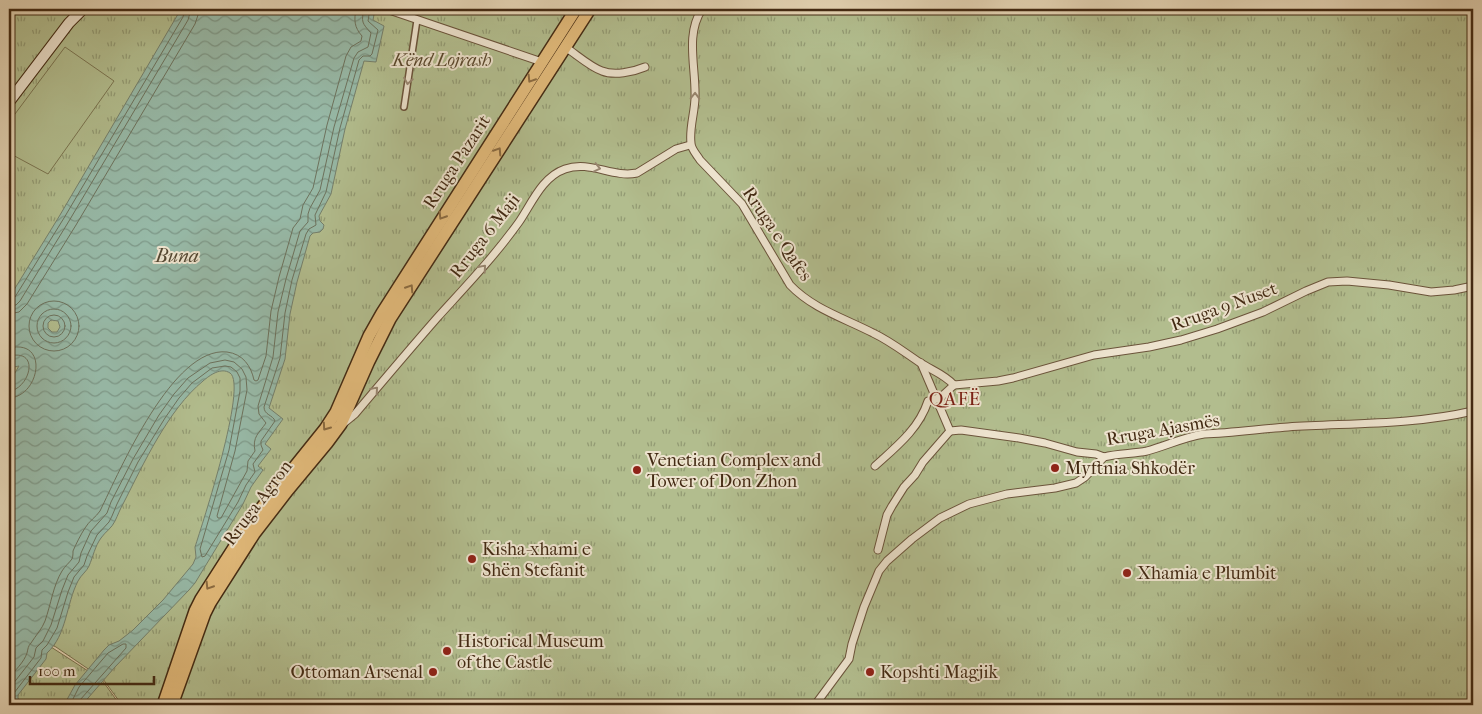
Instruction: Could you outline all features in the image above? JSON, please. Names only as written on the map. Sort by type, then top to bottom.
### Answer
[{"type":"main road","points":[[9,102],[69,23],[83,9]]},
{"type":"main road","name":"Rruga Pazarit","points":[[369,336],[407,272],[576,9]]},
{"type":"main road","name":"Rruga Pazarit","points":[[384,329],[590,9]]},
{"type":"main road","name":"Rruga Agron","points":[[172,705],[205,613],[216,592],[254,534],[341,424],[384,329]]},
{"type":"main road","name":"Rruga Agron","points":[[163,705],[195,611],[201,599],[251,521],[325,429],[336,412],[369,336]]},
{"type":"street","points":[[690,145],[696,97],[692,41],[697,17],[702,9]]},
{"type":"street","points":[[388,10],[542,62]]},
{"type":"street","points":[[404,107],[417,20]]},
{"type":"street","points":[[565,47],[602,72],[636,71],[645,67]]},
{"type":"street","name":"Rruga e Qafes","points":[[690,145],[700,160],[742,204],[790,285],[797,292],[819,308],[874,333],[920,363],[935,370],[954,385]]},
{"type":"street","name":"Rruga 6 Maji","points":[[341,424],[355,414],[489,262],[519,222],[544,183],[551,177],[566,168],[584,166],[612,172],[637,173],[676,149],[690,145]]},
{"type":"street","name":"Rruga 9 Nuset","points":[[954,385],[998,381],[1094,354],[1149,347],[1181,340],[1217,330],[1263,312],[1328,282],[1342,281],[1389,285],[1431,292],[1473,286]]},
{"type":"street","points":[[878,550],[887,515],[892,506],[923,462],[946,433],[950,431],[920,363]]},
{"type":"street","points":[[875,466],[916,427],[930,401],[942,396],[954,385]]},
{"type":"street","name":"Rruga Ajasmës","points":[[950,431],[961,430],[1019,438],[1104,457],[1152,449],[1204,434],[1288,427],[1393,422],[1436,418],[1473,410]]},
{"type":"street","points":[[815,705],[849,659],[864,607],[879,571],[912,539],[940,518],[969,504],[1007,494],[1055,488],[1076,483],[1085,477],[1104,457]]},
{"type":"green space","name":"Kënd Lojrash","points":[[9,9],[1473,9],[1473,705],[122,705],[103,679],[56,647],[9,636]]},
{"type":"green space","points":[[65,47],[114,81],[48,174],[9,153],[9,122]]},
{"type":"green space","points":[[9,638],[51,647],[102,680],[120,705],[9,705]]},
{"type":"water","name":"Buna","points":[[181,9],[375,9],[373,20],[384,26],[376,62],[364,61],[345,129],[331,194],[319,216],[320,221],[324,225],[323,229],[310,236],[297,282],[290,314],[285,359],[269,408],[283,419],[265,444],[271,449],[258,466],[263,470],[251,487],[243,504],[195,583],[115,667],[82,705],[64,705],[75,685],[104,650],[133,630],[163,600],[193,564],[196,557],[195,547],[229,428],[233,402],[234,383],[230,373],[219,371],[212,374],[190,393],[158,438],[114,523],[99,541],[88,568],[78,581],[59,637],[47,653],[46,659],[18,695],[20,702],[40,705],[9,705],[9,383],[19,366],[9,368],[9,298]],"holes":[[[51,320],[58,321],[60,327],[57,332],[52,332],[48,328],[48,323]]]},
{"type":"place","name":"Myftnia Shkodër","points":[[1055,468]]},
{"type":"place","name":"Venetian Complex and Tower of Don Zhon","points":[[637,470]]},
{"type":"place","name":"Kisha-xhami e Shën Stefanit","points":[[472,559]]},
{"type":"place","name":"Xhamia e Plumbit","points":[[1127,573]]},
{"type":"place","name":"Historical Museum of the Castle","points":[[447,651]]},
{"type":"place","name":"Ottoman Arsenal","points":[[433,672]]},
{"type":"place","name":"Kopshti Magjik","points":[[870,672]]},
{"type":"district","name":"QAFË","points":[[955,399]]}]
